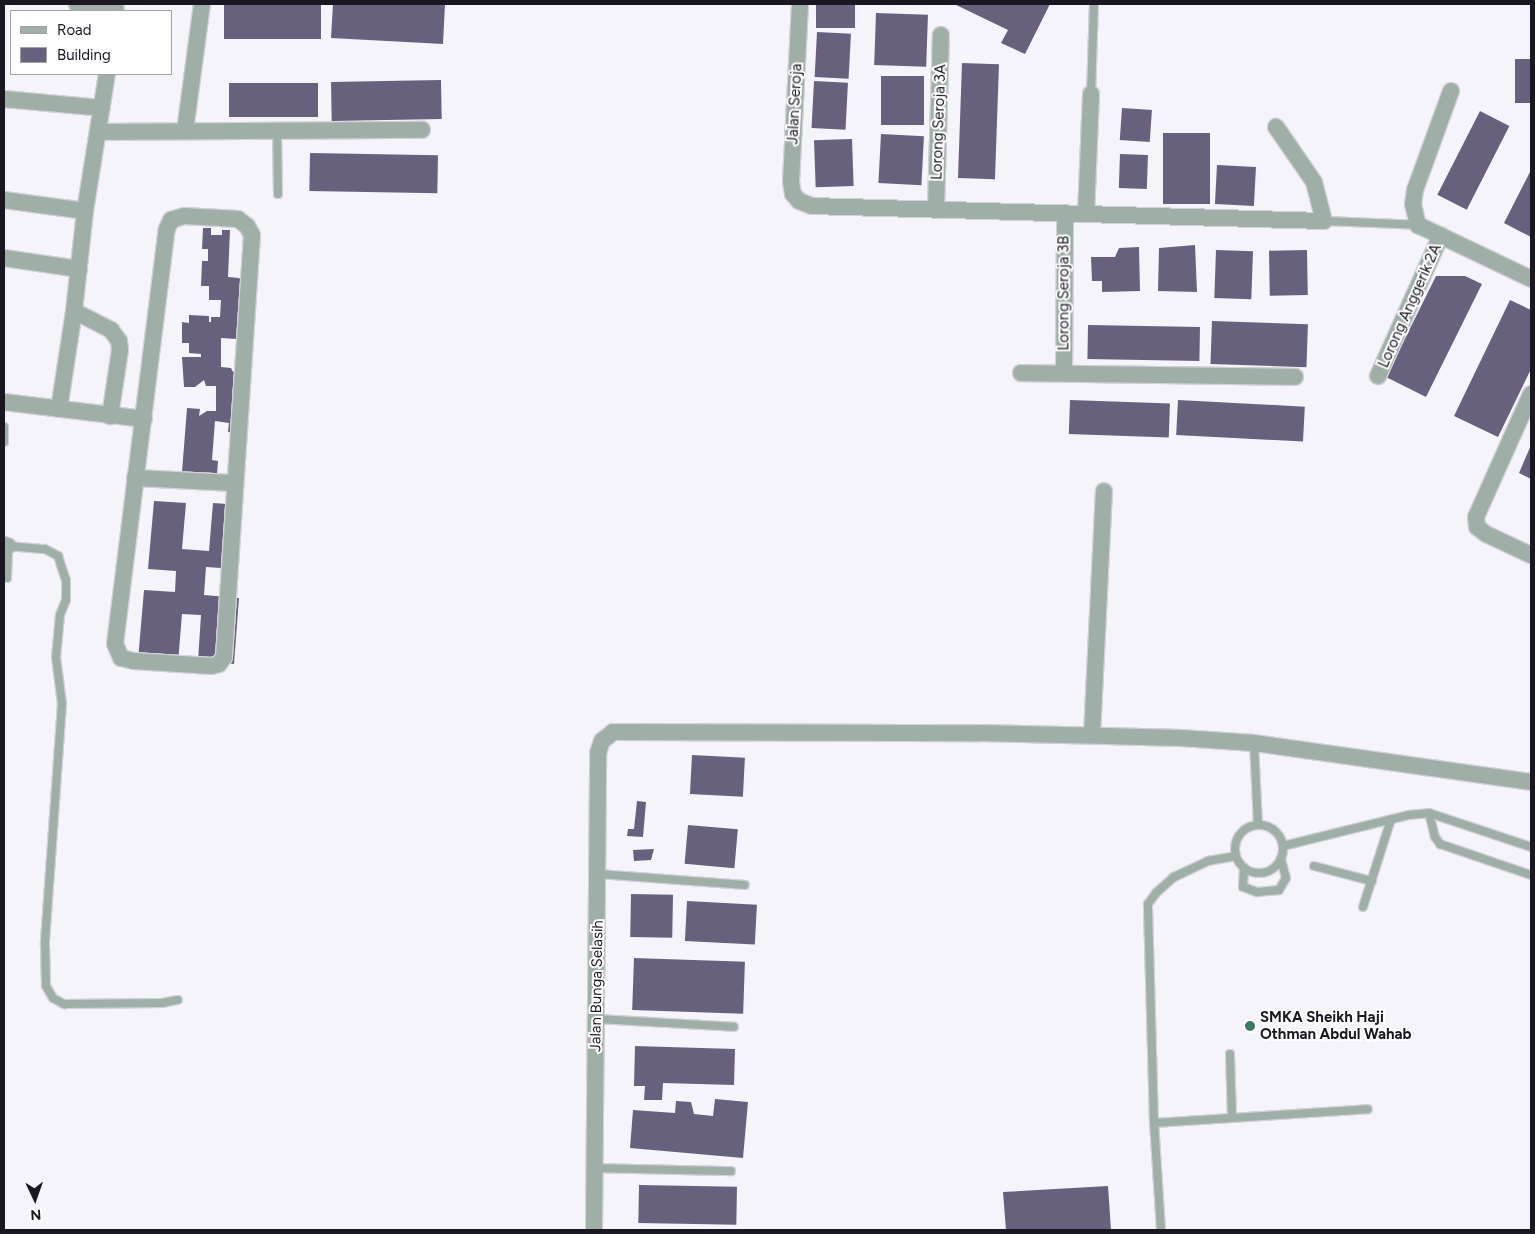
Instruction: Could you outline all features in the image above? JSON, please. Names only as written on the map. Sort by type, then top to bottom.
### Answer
[{"type":"street","points":[[77,4],[116,8]]},
{"type":"street","points":[[185,131],[202,4]]},
{"type":"street","name":"Jalan Seroja","points":[[800,4],[791,182],[793,194],[799,202],[812,206],[936,210]]},
{"type":"street","name":"Lorong Seroja 3A","points":[[936,210],[941,35]]},
{"type":"street","points":[[59,409],[74,311],[85,211],[99,132],[106,75]]},
{"type":"street","points":[[1451,91],[1415,190],[1413,204],[1418,224],[1531,278]]},
{"type":"street","points":[[1086,214],[1091,94]]},
{"type":"street","points":[[4,99],[102,108]]},
{"type":"street","points":[[936,210],[1324,221],[1314,182],[1276,127]]},
{"type":"street","points":[[99,132],[422,130]]},
{"type":"street","points":[[4,200],[85,211]]},
{"type":"street","name":"Lorong Seroja 3B","points":[[1064,373],[1065,213]]},
{"type":"street","points":[[184,216],[238,219],[247,226],[252,235],[224,657],[219,664],[211,666],[134,661],[121,658],[115,644],[135,478],[167,229],[171,220],[184,216]]},
{"type":"street","name":"Lorong Anggerik 2A","points":[[1378,376],[1441,235]]},
{"type":"street","points":[[4,258],[79,269]]},
{"type":"street","points":[[74,311],[111,330],[119,341],[120,350],[110,416]]},
{"type":"street","points":[[1021,373],[1295,378]]},
{"type":"street","points":[[1531,394],[1476,517],[1476,527],[1486,534],[1531,555]]},
{"type":"street","points":[[4,403],[144,419]]},
{"type":"street","points":[[135,478],[235,483]]},
{"type":"street","points":[[1104,491],[1092,735],[1254,743],[1531,781]]},
{"type":"street","name":"Jalan Bunga Selasih","points":[[594,1230],[599,874],[598,753],[602,742],[613,732],[1092,735]]},
{"type":"lane","points":[[1091,94],[1094,4]]},
{"type":"lane","points":[[277,131],[278,194]]},
{"type":"lane","points":[[1324,221],[1418,224]]},
{"type":"lane","points":[[4,427],[4,442]]},
{"type":"lane","points":[[7,578],[6,546],[45,548],[58,556],[66,580],[66,600],[60,615],[56,657],[62,704],[45,944],[46,986],[53,998],[64,1004],[162,1004],[178,1000]]},
{"type":"lane","points":[[1254,743],[1258,825]]},
{"type":"lane","points":[[1283,846],[1391,819],[1429,812],[1531,847]]},
{"type":"lane","points":[[1429,812],[1435,837],[1440,844],[1531,875]]},
{"type":"lane","points":[[1363,907],[1391,819]]},
{"type":"lane","points":[[1244,868],[1243,888],[1257,892],[1279,890],[1286,878],[1281,859],[1283,846],[1279,835],[1270,827],[1258,825],[1247,828],[1239,835],[1235,845],[1235,856],[1244,868],[1257,874],[1272,870],[1281,859]]},
{"type":"lane","points":[[1161,1230],[1154,1123],[1148,904],[1156,893],[1174,877],[1208,861],[1235,856]]},
{"type":"lane","points":[[1314,866],[1372,881]]},
{"type":"lane","points":[[599,874],[745,885]]},
{"type":"lane","points":[[597,1019],[734,1027]]},
{"type":"lane","points":[[1230,1054],[1232,1117]]},
{"type":"lane","points":[[1154,1123],[1368,1109]]},
{"type":"lane","points":[[595,1168],[731,1171]]},
{"type":"building","points":[[224,4],[321,4],[321,39],[224,39]]},
{"type":"building","points":[[333,4],[445,4],[443,44],[331,38]]},
{"type":"building","points":[[816,4],[855,4],[855,28],[816,28]]},
{"type":"building","points":[[954,4],[1050,4],[1025,54],[1001,43],[1008,30]]},
{"type":"building","points":[[876,13],[928,15],[926,67],[874,65]]},
{"type":"building","points":[[817,32],[851,34],[849,79],[815,77]]},
{"type":"building","points":[[1515,59],[1531,59],[1531,103],[1515,103]]},
{"type":"building","points":[[962,63],[999,64],[995,179],[958,178]]},
{"type":"building","points":[[881,76],[924,76],[924,125],[881,125]]},
{"type":"building","points":[[441,80],[442,119],[332,121],[331,82]]},
{"type":"building","points":[[814,81],[848,83],[845,130],[812,128]]},
{"type":"building","points":[[229,83],[318,83],[318,117],[229,117]]},
{"type":"building","points":[[1122,108],[1152,110],[1150,142],[1120,140]]},
{"type":"building","points":[[1480,111],[1509,126],[1467,210],[1437,195]]},
{"type":"building","points":[[1163,133],[1210,133],[1210,204],[1163,204]]},
{"type":"building","points":[[881,134],[924,136],[921,185],[878,183]]},
{"type":"building","points":[[852,139],[854,186],[816,187],[814,140]]},
{"type":"building","points":[[310,153],[438,155],[437,193],[309,191]]},
{"type":"building","points":[[1120,154],[1148,155],[1147,189],[1119,188]]},
{"type":"building","points":[[1217,165],[1256,167],[1254,206],[1215,204]]},
{"type":"building","points":[[1531,170],[1531,237],[1504,223]]},
{"type":"building","points":[[203,228],[211,228],[211,235],[222,235],[222,230],[230,230],[228,277],[239,278],[244,283],[237,347],[237,339],[221,338],[221,367],[231,368],[233,372],[238,368],[243,433],[228,432],[229,423],[215,421],[212,460],[218,461],[217,475],[182,472],[187,408],[200,409],[199,416],[207,411],[216,411],[216,386],[206,386],[204,380],[195,387],[184,387],[182,357],[201,357],[201,354],[189,353],[189,343],[182,343],[182,322],[189,323],[189,315],[209,316],[209,322],[211,322],[211,317],[220,317],[221,300],[209,300],[209,286],[201,286],[202,261],[208,261],[208,249],[202,249]]},
{"type":"building","points":[[1195,245],[1197,292],[1158,291],[1159,248]]},
{"type":"building","points":[[1139,247],[1140,291],[1102,292],[1102,281],[1092,281],[1091,257],[1115,257],[1119,248]]},
{"type":"building","points":[[1216,250],[1253,251],[1251,299],[1214,298]]},
{"type":"building","points":[[1307,250],[1308,295],[1270,296],[1269,251]]},
{"type":"building","points":[[1436,276],[1465,276],[1482,284],[1426,397],[1386,377]]},
{"type":"building","points":[[1510,300],[1531,310],[1531,369],[1498,437],[1454,416]]},
{"type":"building","points":[[1212,321],[1308,324],[1306,367],[1210,364]]},
{"type":"building","points":[[1088,325],[1200,327],[1199,361],[1087,359]]},
{"type":"building","points":[[1070,400],[1170,403],[1169,437],[1069,434]]},
{"type":"building","points":[[1178,400],[1305,407],[1303,442],[1176,435]]},
{"type":"building","points":[[1531,445],[1531,479],[1519,473]]},
{"type":"building","points":[[154,501],[186,503],[182,549],[209,551],[213,503],[241,505],[236,569],[206,567],[204,595],[239,598],[234,664],[198,661],[201,615],[182,614],[178,663],[138,660],[144,590],[175,592],[176,571],[148,569]]},
{"type":"building","points":[[692,755],[745,758],[743,797],[690,794]]},
{"type":"building","points":[[637,801],[646,802],[643,837],[627,836],[628,829],[634,829]]},
{"type":"building","points":[[688,825],[738,829],[734,868],[685,864]]},
{"type":"building","points":[[654,849],[651,860],[634,861],[633,850]]},
{"type":"building","points":[[631,894],[673,895],[672,938],[630,937]]},
{"type":"building","points":[[687,901],[757,905],[755,945],[685,941]]},
{"type":"building","points":[[634,958],[745,962],[743,1014],[632,1010]]},
{"type":"building","points":[[635,1046],[735,1049],[734,1085],[663,1083],[662,1100],[644,1100],[645,1086],[634,1086]]},
{"type":"building","points":[[715,1099],[748,1102],[743,1158],[630,1148],[633,1110],[675,1113],[676,1101],[691,1102],[694,1114],[713,1116]]},
{"type":"building","points":[[639,1185],[737,1187],[736,1225],[638,1223]]},
{"type":"building","points":[[1108,1186],[1111,1230],[1006,1230],[1003,1192]]},
{"type":"place","name":"SMKA Sheikh Haji Othman Abdul Wahab","points":[[1250,1026]]}]
